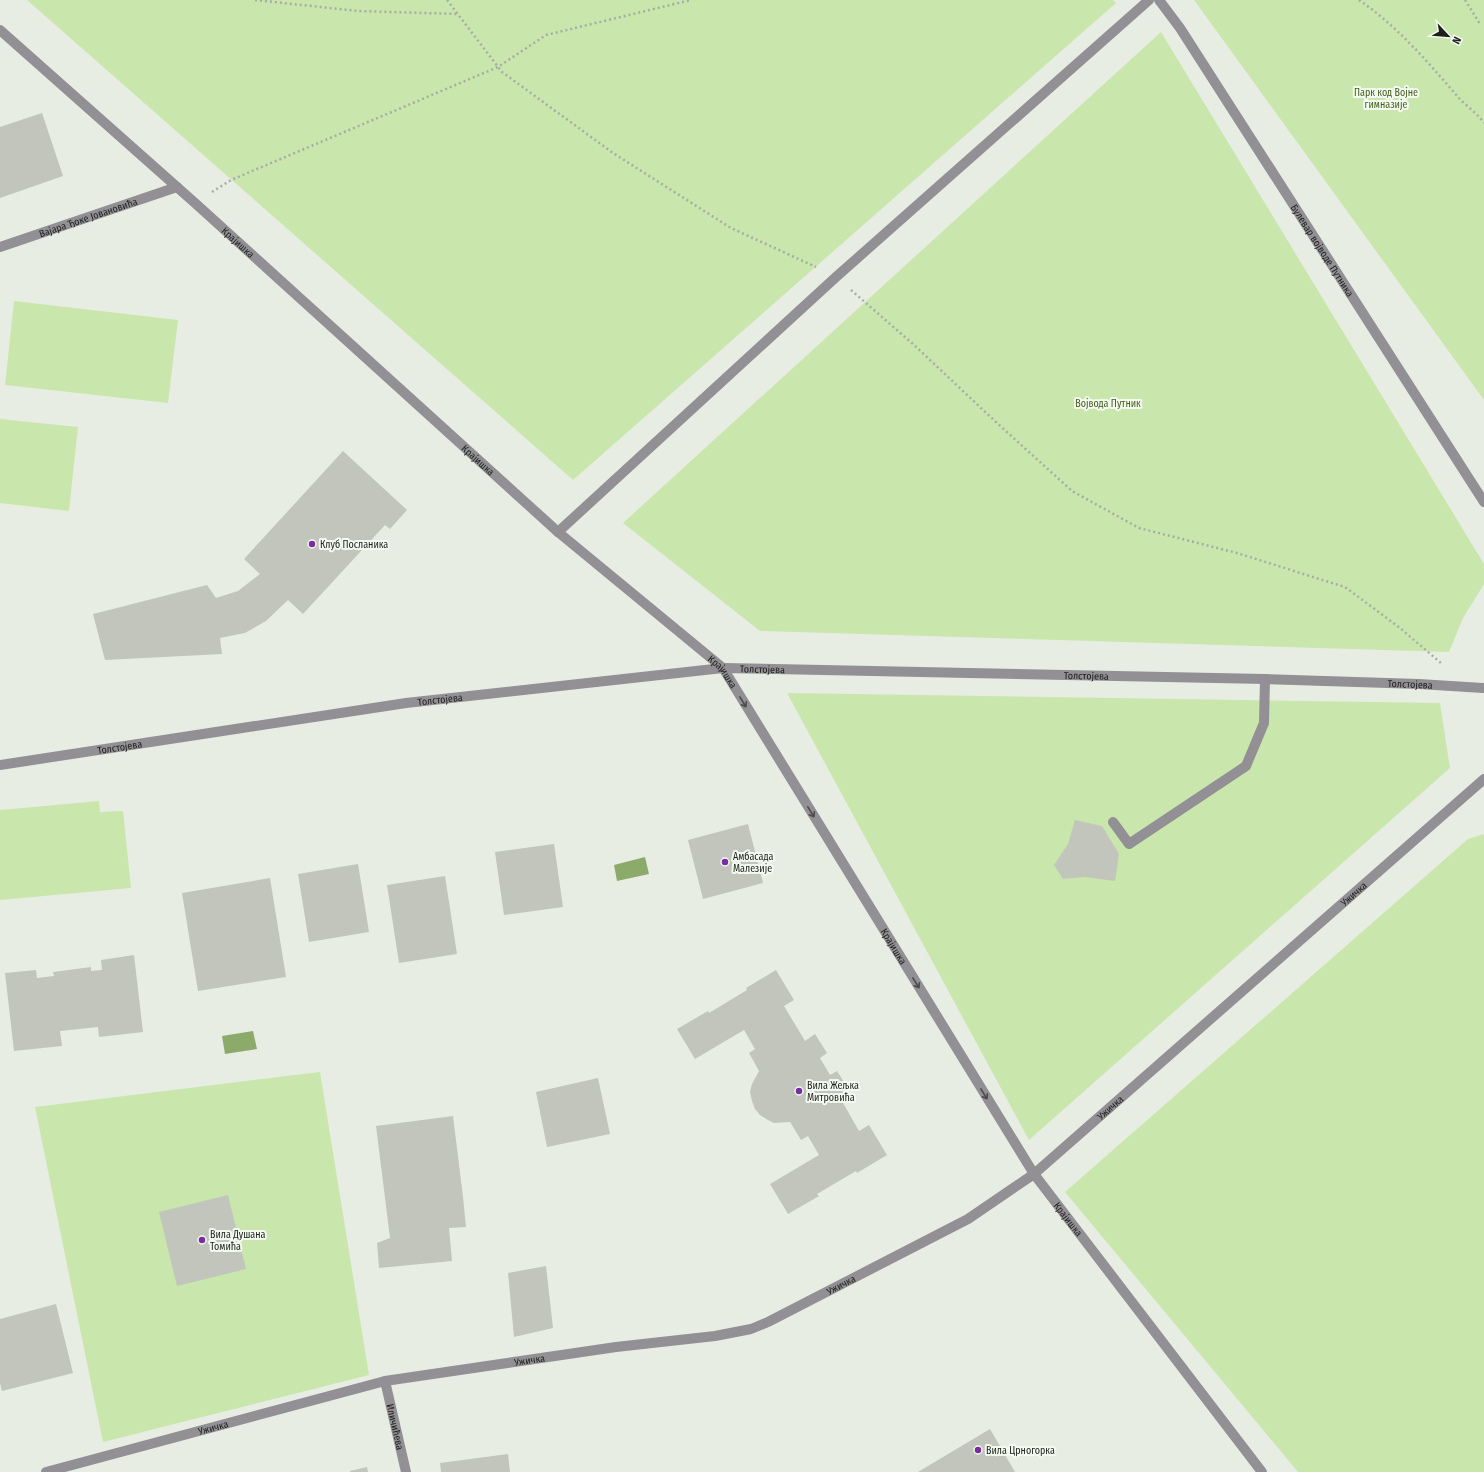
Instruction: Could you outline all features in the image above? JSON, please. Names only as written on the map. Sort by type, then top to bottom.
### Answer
[{"type":"street","points":[[558,532],[836,277],[1149,0]]},
{"type":"street","name":"Булевар војводе Путника","points":[[1159,0],[1180,28],[1484,502]]},
{"type":"street","name":"Крајишка","points":[[0,30],[196,203],[558,532],[723,668],[1034,1174],[1262,1472]]},
{"type":"street","name":"Вајара Ђоке Јовановића","points":[[0,246],[177,187]]},
{"type":"street","name":"Толстојева","points":[[0,765],[406,703],[723,668],[1265,679],[1484,687]]},
{"type":"street","points":[[1113,822],[1129,844],[1246,766],[1264,724],[1265,679]]},
{"type":"street","name":"Ужичка","points":[[46,1472],[385,1381],[616,1347],[715,1336],[752,1329],[789,1312],[968,1219],[1034,1174],[1484,779]]},
{"type":"street","name":"Иличићева","points":[[385,1381],[406,1472]]},
{"type":"path","points":[[256,0],[358,11],[458,14]]},
{"type":"path","points":[[447,0],[502,72],[613,153],[732,228],[836,277],[914,344],[997,423],[1072,491],[1139,528],[1237,553],[1346,587],[1400,628],[1441,663]]},
{"type":"path","points":[[196,203],[231,180],[498,67],[546,35],[691,0]]},
{"type":"path","points":[[1359,0],[1375,11],[1419,52],[1468,108],[1479,116],[1484,123]]},
{"type":"path","points":[[1465,0],[1480,24]]},
{"type":"path","points":[[1479,116],[1484,116]]},
{"type":"green space","points":[[27,0],[1113,0],[1116,3],[573,480]]},
{"type":"green space","name":"Парк код Војне гимназије","points":[[1194,0],[1484,0],[1484,400]]},
{"type":"green space","name":"Војвода Путник","points":[[1161,32],[1484,564],[1484,584],[1463,618],[1449,652],[760,631],[623,523]]},
{"type":"green space","points":[[14,301],[178,320],[168,403],[5,385]]},
{"type":"green space","points":[[0,419],[78,427],[69,511],[0,503]]},
{"type":"green space","points":[[787,693],[1440,703],[1450,768],[1029,1140]]},
{"type":"green space","points":[[99,801],[100,812],[123,811],[131,888],[0,900],[0,810]]},
{"type":"green space","points":[[1484,834],[1484,1472],[1298,1472],[1065,1192],[1468,839]]},
{"type":"green space","points":[[320,1072],[369,1375],[103,1442],[35,1107]]},
{"type":"shaded area","points":[[645,857],[649,874],[617,881],[614,865]]},
{"type":"shaded area","points":[[253,1031],[257,1049],[225,1054],[222,1036]]},
{"type":"building","points":[[42,113],[63,176],[0,198],[0,127]]},
{"type":"building","name":"Клуб Посланика","points":[[343,451],[407,510],[390,529],[385,525],[303,614],[288,600],[266,621],[245,633],[220,638],[222,654],[105,660],[93,614],[207,585],[216,598],[238,591],[260,574],[244,559]]},
{"type":"building","points":[[1075,820],[1102,826],[1119,854],[1115,881],[1085,877],[1063,879],[1054,865],[1068,844]]},
{"type":"building","name":"Амбасада Малезије","points":[[748,824],[763,883],[703,899],[688,840]]},
{"type":"building","points":[[554,844],[563,907],[504,915],[495,852]]},
{"type":"building","points":[[358,864],[369,932],[309,942],[298,874]]},
{"type":"building","points":[[445,876],[457,954],[399,963],[387,885]]},
{"type":"building","points":[[270,878],[286,977],[198,991],[182,893]]},
{"type":"building","points":[[134,955],[143,1032],[99,1037],[98,1027],[60,1031],[62,1046],[14,1051],[5,973],[36,970],[37,978],[54,976],[53,972],[91,967],[91,971],[102,970],[101,960]]},
{"type":"building","name":"Вила Жељка Митровића","points":[[776,970],[794,1000],[784,1006],[805,1041],[815,1034],[827,1053],[820,1058],[830,1075],[837,1071],[849,1090],[839,1096],[859,1131],[869,1125],[887,1155],[817,1194],[819,1196],[788,1214],[770,1184],[819,1155],[808,1136],[801,1140],[790,1122],[774,1123],[760,1115],[755,1109],[750,1092],[752,1084],[759,1071],[749,1053],[755,1049],[744,1030],[695,1059],[677,1029],[708,1011],[709,1013]]},
{"type":"building","points":[[598,1078],[610,1134],[547,1147],[536,1092]]},
{"type":"building","points":[[453,1116],[466,1227],[449,1228],[452,1261],[379,1268],[377,1243],[390,1238],[376,1126]]},
{"type":"building","name":"Вила Душана Томића","points":[[228,1195],[246,1269],[177,1286],[159,1212]]},
{"type":"building","points":[[546,1266],[553,1328],[514,1337],[508,1273]]},
{"type":"building","points":[[56,1304],[73,1373],[2,1391],[0,1383],[0,1319]]},
{"type":"building","name":"Вила Црногорка","points":[[990,1429],[1015,1472],[918,1472]]},
{"type":"building","points":[[508,1454],[510,1472],[441,1472],[440,1463]]},
{"type":"building","points":[[367,1467],[368,1472],[350,1472],[350,1471]]},
{"type":"place","name":"Клуб Посланика","points":[[312,544]]},
{"type":"place","name":"Амбасада Малезије","points":[[725,862]]},
{"type":"place","name":"Вила Жељка Митровића","points":[[799,1091]]},
{"type":"place","name":"Вила Душана Томића","points":[[202,1240]]},
{"type":"place","name":"Вила Црногорка","points":[[978,1450]]}]
